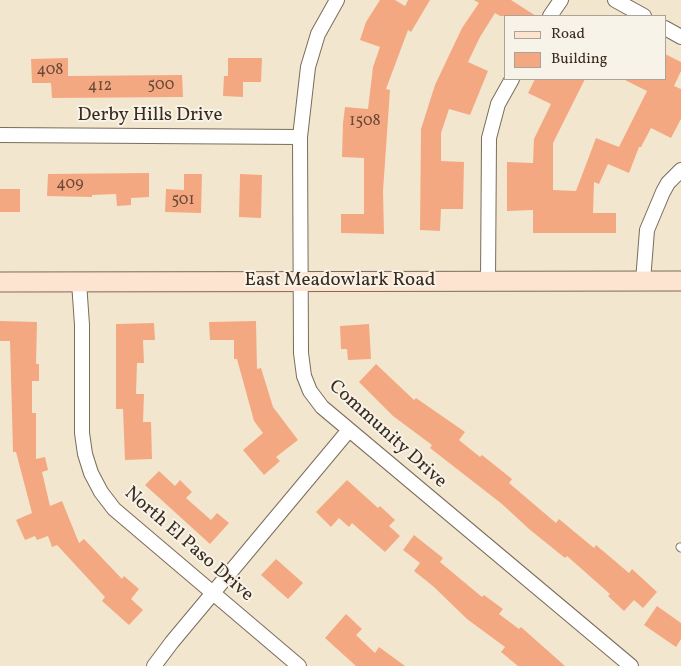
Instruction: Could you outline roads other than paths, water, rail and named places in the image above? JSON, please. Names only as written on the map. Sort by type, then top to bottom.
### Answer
[{"type":"main road","name":"East Meadowlark Road","points":[[0,282],[681,281]]},
{"type":"street","name":"Community Drive","points":[[337,0],[318,34],[308,67],[300,136],[301,353],[304,376],[310,391],[322,407],[348,430],[631,666]]},
{"type":"street","points":[[551,15],[562,0]]},
{"type":"street","points":[[615,0],[642,15]]},
{"type":"street","points":[[666,29],[681,37]]},
{"type":"street","points":[[488,281],[489,138],[498,104],[511,80]]},
{"type":"street","name":"Derby Hills Drive","points":[[0,135],[300,136]]},
{"type":"street","points":[[643,281],[647,230],[662,192],[681,170]]},
{"type":"street","name":"North El Paso Drive","points":[[79,282],[82,325],[82,433],[84,454],[101,492],[114,509],[300,666]]},
{"type":"street","points":[[154,666],[348,430]]}]
